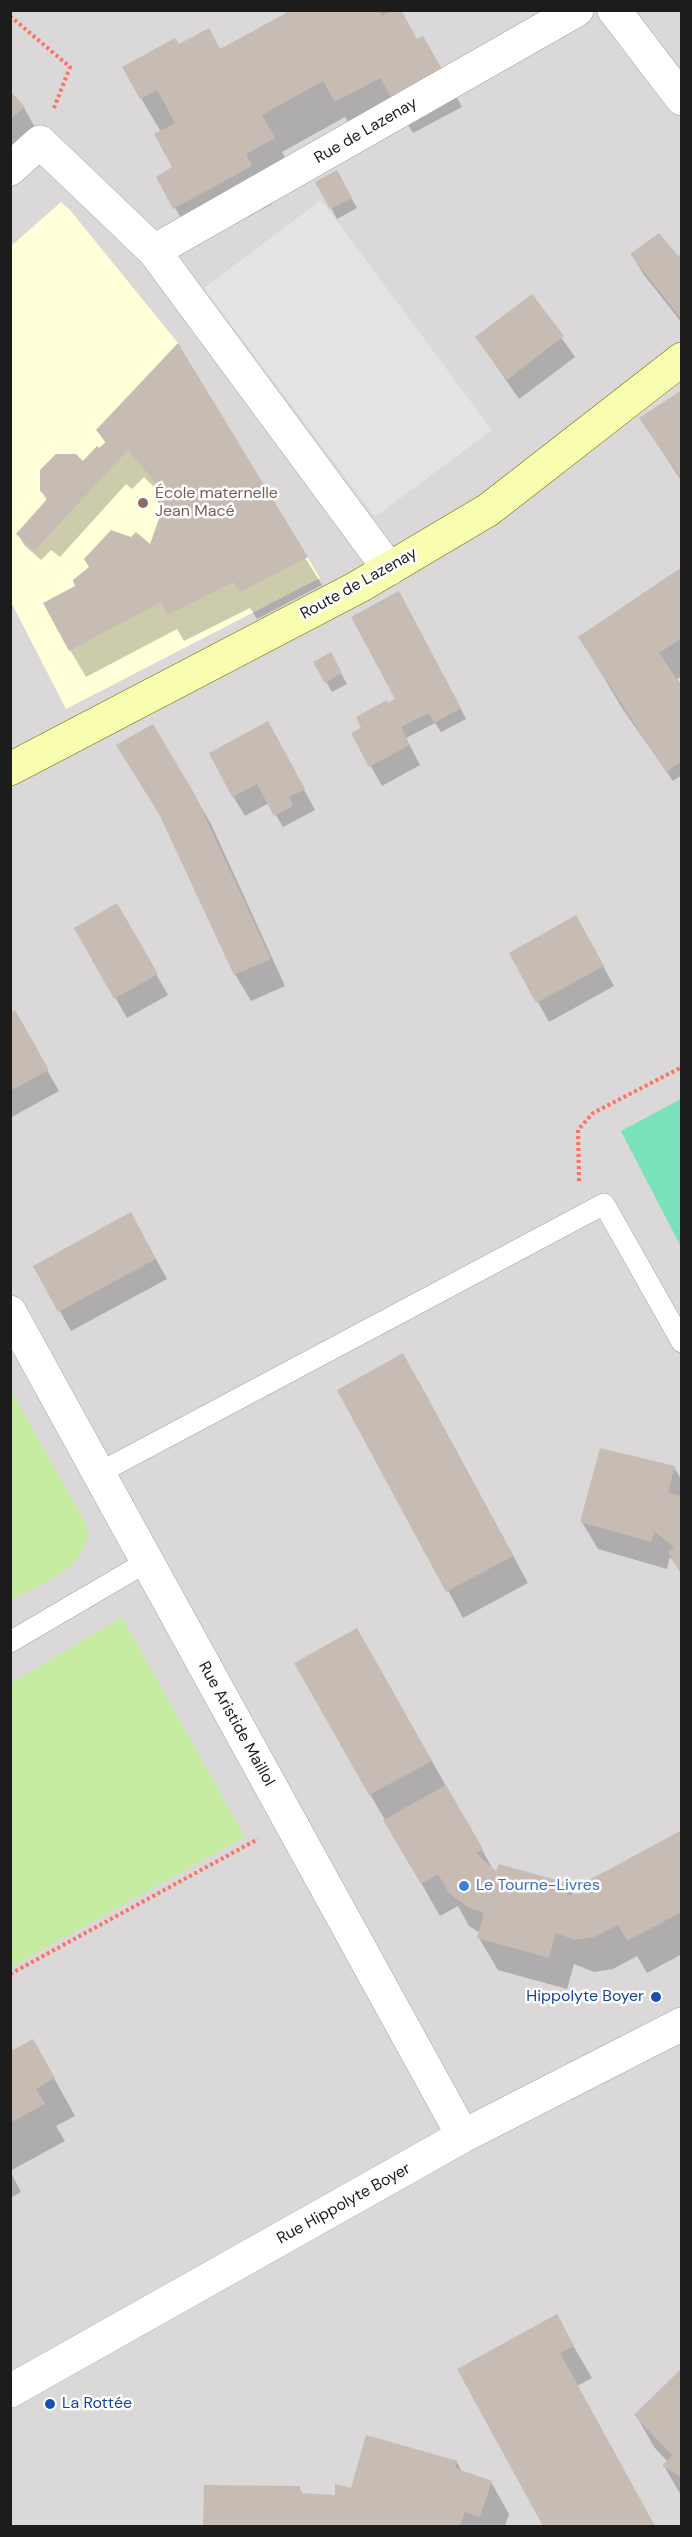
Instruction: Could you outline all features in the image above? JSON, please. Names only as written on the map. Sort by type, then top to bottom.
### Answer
[{"type":"street","name":"Rue de Lazenay","points":[[154,251],[577,10]]},
{"type":"street","points":[[614,10],[681,99]]},
{"type":"street","points":[[10,169],[40,142],[154,251],[389,569]]},
{"type":"street","name":"Route de Lazenay","points":[[10,769],[389,569],[488,510],[681,359]]},
{"type":"street","name":"Rue Aristide Maillol","points":[[10,1311],[463,2136]]},
{"type":"street","name":"Rue Hippolyte Boyer","points":[[10,2391],[463,2136],[681,2024]]},
{"type":"lane","points":[[99,1473],[604,1204],[681,1342]]},
{"type":"lane","points":[[10,1642],[148,1561]]},
{"type":"path","points":[[10,16],[70,67],[40,142]]},
{"type":"path","points":[[587,1213],[581,1198],[577,1167],[578,1130],[592,1113],[681,1067]]},
{"type":"path","points":[[10,1974],[258,1839],[293,1828]]},
{"type":"shaded area","points":[[11,11],[681,11],[681,2526],[11,2526]]},
{"type":"shaded area","points":[[321,200],[492,430],[375,517],[204,288]]},
{"type":"shaded area","name":"École maternelle Jean Macé","points":[[61,202],[70,210],[178,343],[320,578],[66,709],[11,602],[10,247]]},
{"type":"green space","points":[[681,1099],[681,1247],[621,1131]]},
{"type":"green space","points":[[11,1390],[86,1524],[87,1538],[83,1551],[63,1571],[11,1600]]},
{"type":"green space","points":[[122,1617],[245,1837],[11,1967],[11,1683]]},
{"type":"building","points":[[284,10],[379,10],[382,16],[392,10],[401,10],[417,39],[423,36],[442,69],[391,97],[380,78],[335,102],[323,81],[262,115],[275,138],[246,154],[252,166],[173,209],[156,177],[172,167],[154,134],[175,123],[157,90],[140,99],[122,67],[175,38],[179,44],[209,28],[220,49],[286,13]]},
{"type":"building","points":[[10,91],[25,107],[10,119]]},
{"type":"building","points":[[337,170],[352,198],[330,209],[315,182]]},
{"type":"building","points":[[659,233],[678,256],[682,253],[682,320],[630,254]]},
{"type":"building","points":[[532,294],[564,336],[507,380],[475,337]]},
{"type":"building","points":[[178,343],[308,557],[240,592],[233,582],[167,615],[161,602],[69,651],[43,603],[75,586],[73,580],[89,567],[84,559],[111,530],[131,537],[136,532],[150,544],[160,516],[155,482],[128,450],[34,551],[16,534],[48,498],[40,491],[40,470],[56,454],[76,454],[83,461],[97,446],[99,448],[106,442],[96,430]]},
{"type":"building","points":[[682,390],[682,480],[639,418]]},
{"type":"building","points":[[682,567],[682,638],[659,653],[682,686],[682,761],[666,772],[578,637]]},
{"type":"building","points":[[399,591],[461,708],[434,723],[429,713],[401,727],[410,745],[369,767],[351,733],[361,728],[356,717],[387,700],[388,703],[395,699],[351,617]]},
{"type":"building","points":[[331,652],[342,673],[325,683],[313,662]]},
{"type":"building","points":[[268,721],[305,789],[289,797],[293,806],[274,816],[257,784],[232,797],[209,753]]},
{"type":"building","points":[[153,724],[195,795],[271,959],[234,975],[159,814],[116,745]]},
{"type":"building","points":[[117,903],[158,974],[114,999],[74,928]]},
{"type":"building","points":[[576,915],[604,966],[536,1003],[509,953]]},
{"type":"building","points":[[15,1010],[49,1070],[10,1091],[10,1012]]},
{"type":"building","points":[[131,1212],[156,1259],[58,1312],[33,1266]]},
{"type":"building","points":[[403,1353],[513,1556],[446,1592],[337,1390]]},
{"type":"building","points":[[600,1448],[675,1466],[668,1493],[682,1496],[682,1576],[668,1551],[674,1547],[655,1532],[651,1542],[580,1522]]},
{"type":"building","points":[[357,1628],[432,1761],[369,1795],[294,1663]]},
{"type":"building","points":[[446,1785],[483,1849],[476,1853],[496,1871],[499,1864],[570,1884],[567,1895],[598,1891],[591,1879],[682,1830],[682,1912],[627,1941],[618,1925],[594,1937],[575,1940],[556,1933],[549,1958],[477,1938],[484,1913],[469,1908],[449,1893],[438,1874],[421,1884],[383,1820]]},
{"type":"building","points":[[33,2039],[55,2078],[36,2089],[45,2104],[10,2123],[10,2045],[13,2050]]},
{"type":"building","points":[[557,2314],[574,2346],[560,2353],[655,2526],[543,2526],[457,2369]]},
{"type":"building","points":[[682,2368],[682,2477],[662,2466],[672,2455],[634,2415]]},
{"type":"building","points":[[366,2435],[458,2461],[455,2468],[492,2481],[480,2517],[465,2512],[460,2526],[203,2526],[204,2485],[300,2486],[300,2493],[335,2495],[335,2484],[351,2488]]},
{"type":"place","name":"École maternelle Jean Macé","points":[[143,503]]},
{"type":"place","name":"Le Tourne-Livres","points":[[464,1886]]},
{"type":"place","name":"Hippolyte Boyer","points":[[656,1997]]},
{"type":"place","name":"La Rottée","points":[[50,2404]]}]
